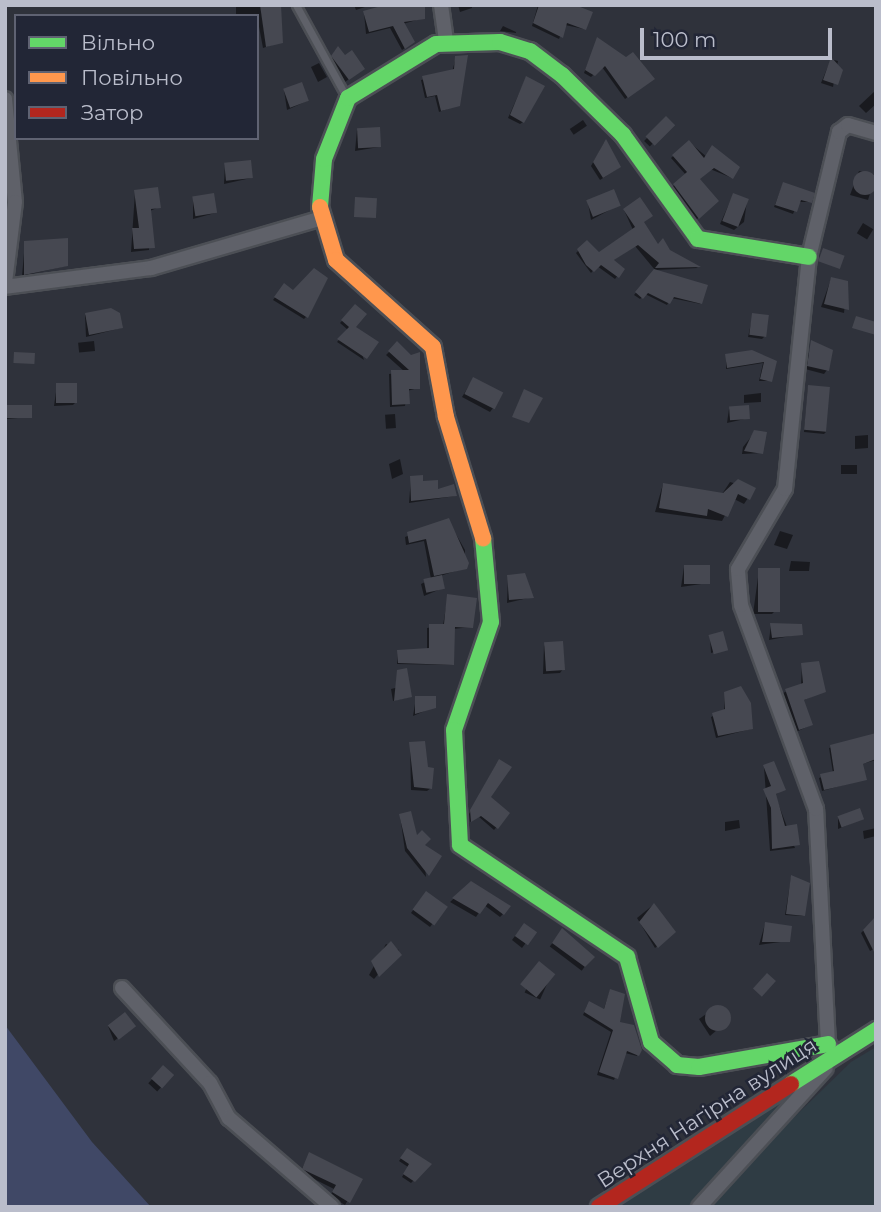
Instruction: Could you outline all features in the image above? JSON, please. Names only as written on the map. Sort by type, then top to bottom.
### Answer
[{"type":"street","points":[[441,5],[446,41]]},
{"type":"street","points":[[809,257],[698,239],[623,135],[562,75],[530,51],[500,42],[446,41],[348,98],[324,159],[319,219],[351,278],[433,348],[487,552],[491,622],[454,730],[460,845],[627,957],[651,1042],[677,1065],[699,1067],[833,1049]]},
{"type":"street","points":[[5,99],[15,201],[5,282]]},
{"type":"street","name":"Верхня Нагірна вулиця","points":[[833,1049],[817,809],[741,605],[738,569],[785,489],[809,257],[839,132],[848,125],[876,133]]},
{"type":"street","points":[[5,288],[151,268],[319,219]]},
{"type":"street","points":[[122,988],[210,1083],[229,1118],[332,1207]]},
{"type":"street","name":"Верхня Нагірна вулиця","points":[[599,1207],[833,1049],[876,1030]]},
{"type":"street","points":[[699,1207],[833,1049]]},
{"type":"lane","points":[[296,5],[348,98]]},
{"type":"shaded area","points":[[876,1047],[876,1207],[712,1207],[741,1169],[851,1062]]},
{"type":"shaded area","points":[[780,1103],[784,1106],[696,1207],[617,1207]]},
{"type":"water","points":[[5,1025],[92,1142],[151,1207],[5,1207]]},
{"type":"building","points":[[260,5],[281,5],[283,43],[266,47]]},
{"type":"building","points":[[385,5],[425,6],[425,19],[404,22],[415,42],[405,49],[393,26],[369,32],[363,11]]},
{"type":"building","points":[[539,5],[575,5],[593,12],[586,30],[567,23],[563,38],[533,23]]},
{"type":"building","points":[[597,37],[626,57],[633,52],[655,79],[628,98],[605,66],[595,76],[585,70]]},
{"type":"building","points":[[338,46],[345,55],[352,50],[365,69],[349,80],[331,56]]},
{"type":"building","points":[[468,55],[460,106],[441,111],[437,95],[427,97],[422,76],[454,69],[455,56]]},
{"type":"building","points":[[831,57],[843,70],[838,85],[823,80]]},
{"type":"building","points":[[526,76],[545,86],[524,123],[510,115]]},
{"type":"building","points":[[302,82],[309,101],[290,108],[283,89]]},
{"type":"building","points":[[666,116],[675,125],[655,146],[645,137]]},
{"type":"building","points":[[380,127],[381,147],[358,148],[357,128]]},
{"type":"building","points":[[606,139],[621,167],[603,178],[593,162]]},
{"type":"building","points":[[689,140],[704,158],[712,145],[740,167],[733,179],[714,168],[700,179],[719,201],[699,219],[673,184],[687,172],[672,155]]},
{"type":"building","points":[[251,160],[253,178],[226,181],[224,163]]},
{"type":"building","points":[[860,171],[870,171],[877,178],[877,188],[870,195],[860,195],[853,188],[853,178]]},
{"type":"building","points":[[783,182],[815,193],[812,203],[801,200],[797,212],[775,205]]},
{"type":"building","points":[[158,187],[161,208],[151,209],[155,248],[134,249],[132,228],[139,228],[134,190]]},
{"type":"building","points":[[614,189],[621,206],[593,217],[586,200]]},
{"type":"building","points":[[214,193],[217,213],[195,216],[192,196]]},
{"type":"building","points":[[733,193],[749,199],[738,227],[722,221]]},
{"type":"building","points":[[355,197],[377,198],[376,218],[354,217]]},
{"type":"building","points":[[640,197],[653,216],[644,222],[658,244],[663,238],[670,250],[701,267],[655,268],[659,263],[638,245],[614,260],[625,269],[619,278],[601,265],[594,272],[586,265],[577,249],[587,240],[599,252],[635,227],[623,209]]},
{"type":"building","points":[[68,238],[68,266],[24,275],[24,241]]},
{"type":"building","points":[[823,248],[845,256],[840,269],[818,261]]},
{"type":"building","points":[[314,268],[328,278],[308,318],[274,297],[284,283],[293,290]]},
{"type":"building","points":[[654,269],[708,285],[702,304],[674,297],[670,304],[648,293],[643,299],[635,292]]},
{"type":"building","points":[[831,277],[848,281],[849,310],[824,304]]},
{"type":"building","points":[[355,304],[367,314],[356,327],[379,342],[367,359],[337,339],[349,327],[341,320]]},
{"type":"building","points":[[111,308],[120,313],[123,328],[89,335],[85,313]]},
{"type":"building","points":[[752,313],[769,315],[766,337],[749,335]]},
{"type":"building","points":[[856,316],[876,322],[876,335],[852,328]]},
{"type":"building","points":[[811,340],[833,350],[829,371],[807,366]]},
{"type":"building","points":[[397,341],[411,355],[420,352],[420,389],[409,389],[410,404],[392,405],[391,370],[409,370],[388,351]]},
{"type":"building","points":[[752,350],[777,361],[772,382],[760,379],[764,362],[727,368],[725,354]]},
{"type":"building","points":[[14,352],[35,353],[34,364],[13,363]]},
{"type":"building","points":[[473,377],[503,392],[495,409],[464,394]]},
{"type":"building","points":[[56,383],[77,383],[77,403],[56,403]]},
{"type":"building","points":[[808,385],[830,387],[826,432],[804,430]]},
{"type":"building","points":[[524,389],[543,398],[529,423],[512,417]]},
{"type":"building","points":[[7,405],[32,405],[32,418],[7,418]]},
{"type":"building","points":[[749,405],[750,419],[730,420],[729,406]]},
{"type":"building","points":[[754,430],[767,432],[763,454],[744,451]]},
{"type":"building","points":[[423,475],[423,481],[438,480],[438,489],[454,484],[457,496],[411,501],[410,476]]},
{"type":"building","points":[[738,479],[756,488],[750,500],[738,494],[728,517],[708,509],[707,516],[659,508],[663,483],[723,493]]},
{"type":"building","points":[[449,518],[469,563],[467,569],[434,576],[426,539],[409,543],[407,532]]},
{"type":"building","points":[[684,565],[710,565],[710,584],[684,584]]},
{"type":"building","points":[[758,568],[780,568],[780,612],[758,612]]},
{"type":"building","points":[[525,573],[534,598],[509,600],[507,575]]},
{"type":"building","points":[[442,575],[445,589],[426,593],[423,579]]},
{"type":"building","points":[[447,594],[477,598],[473,628],[455,627],[454,665],[398,663],[397,650],[429,648],[429,624],[444,624]]},
{"type":"building","points":[[770,623],[802,624],[803,635],[772,638]]},
{"type":"building","points":[[723,631],[728,650],[714,654],[709,635]]},
{"type":"building","points":[[563,641],[565,670],[546,671],[544,642]]},
{"type":"building","points":[[819,661],[826,692],[804,700],[813,725],[799,730],[785,689],[803,683],[801,663]]},
{"type":"building","points":[[407,668],[412,697],[394,701],[397,670]]},
{"type":"building","points":[[741,686],[751,703],[753,729],[718,736],[712,713],[725,709],[724,692]]},
{"type":"building","points":[[415,696],[436,696],[436,708],[415,714]]},
{"type":"building","points":[[876,733],[876,759],[863,764],[867,780],[824,790],[820,774],[834,771],[830,745]]},
{"type":"building","points":[[425,741],[428,767],[434,768],[432,789],[414,787],[409,742]]},
{"type":"building","points":[[499,759],[512,767],[491,797],[510,813],[498,829],[481,816],[471,822],[470,810]]},
{"type":"building","points":[[774,761],[786,790],[776,794],[785,826],[797,824],[800,845],[772,849],[771,808],[763,789],[771,786],[763,765]]},
{"type":"building","points":[[860,808],[864,819],[842,827],[837,816]]},
{"type":"building","points":[[411,811],[417,835],[422,830],[431,839],[425,845],[442,856],[429,876],[407,848],[399,814]]},
{"type":"building","points":[[791,875],[810,883],[805,916],[786,914]]},
{"type":"building","points":[[471,881],[511,906],[504,915],[488,903],[480,914],[452,898]]},
{"type":"building","points":[[426,891],[448,907],[434,925],[412,910]]},
{"type":"building","points":[[654,903],[676,932],[658,948],[639,922]]},
{"type":"building","points":[[876,916],[876,956],[863,930]]},
{"type":"building","points":[[765,922],[792,926],[790,942],[762,942]]},
{"type":"building","points":[[524,923],[537,932],[528,945],[515,936]]},
{"type":"building","points":[[562,928],[595,957],[585,967],[552,943]]},
{"type":"building","points":[[391,941],[402,955],[379,977],[371,961]]},
{"type":"building","points":[[539,961],[555,974],[536,998],[520,984]]},
{"type":"building","points":[[767,973],[776,981],[762,997],[753,989]]},
{"type":"building","points":[[610,989],[625,994],[620,1022],[634,1025],[642,1050],[639,1056],[627,1051],[618,1079],[599,1072],[613,1030],[584,1012],[589,1001],[604,1009]]},
{"type":"building","points":[[718,1005],[727,1009],[731,1018],[727,1027],[718,1031],[709,1027],[705,1018],[709,1009]]},
{"type":"building","points":[[125,1012],[136,1026],[119,1040],[108,1026]]},
{"type":"building","points":[[163,1065],[174,1075],[162,1088],[151,1078]]},
{"type":"building","points":[[407,1148],[432,1164],[415,1182],[403,1174],[409,1164],[400,1158]]},
{"type":"building","points":[[309,1152],[363,1179],[350,1203],[332,1192],[336,1185],[302,1169]]},
{"type":"traffic: fast","points":[[320,207],[324,159],[348,98],[436,44],[500,42],[530,51],[562,75],[623,135],[698,239],[809,257]]},
{"type":"traffic: fast","points":[[483,538],[491,622],[454,730],[460,845],[627,957],[651,1042],[677,1065],[699,1067],[828,1044]]},
{"type":"traffic: fast","points":[[791,1084],[876,1030]]},
{"type":"traffic: slow","points":[[320,207],[336,260],[433,347],[446,417],[483,538]]},
{"type":"traffic: jam","points":[[599,1207],[791,1084]]}]
